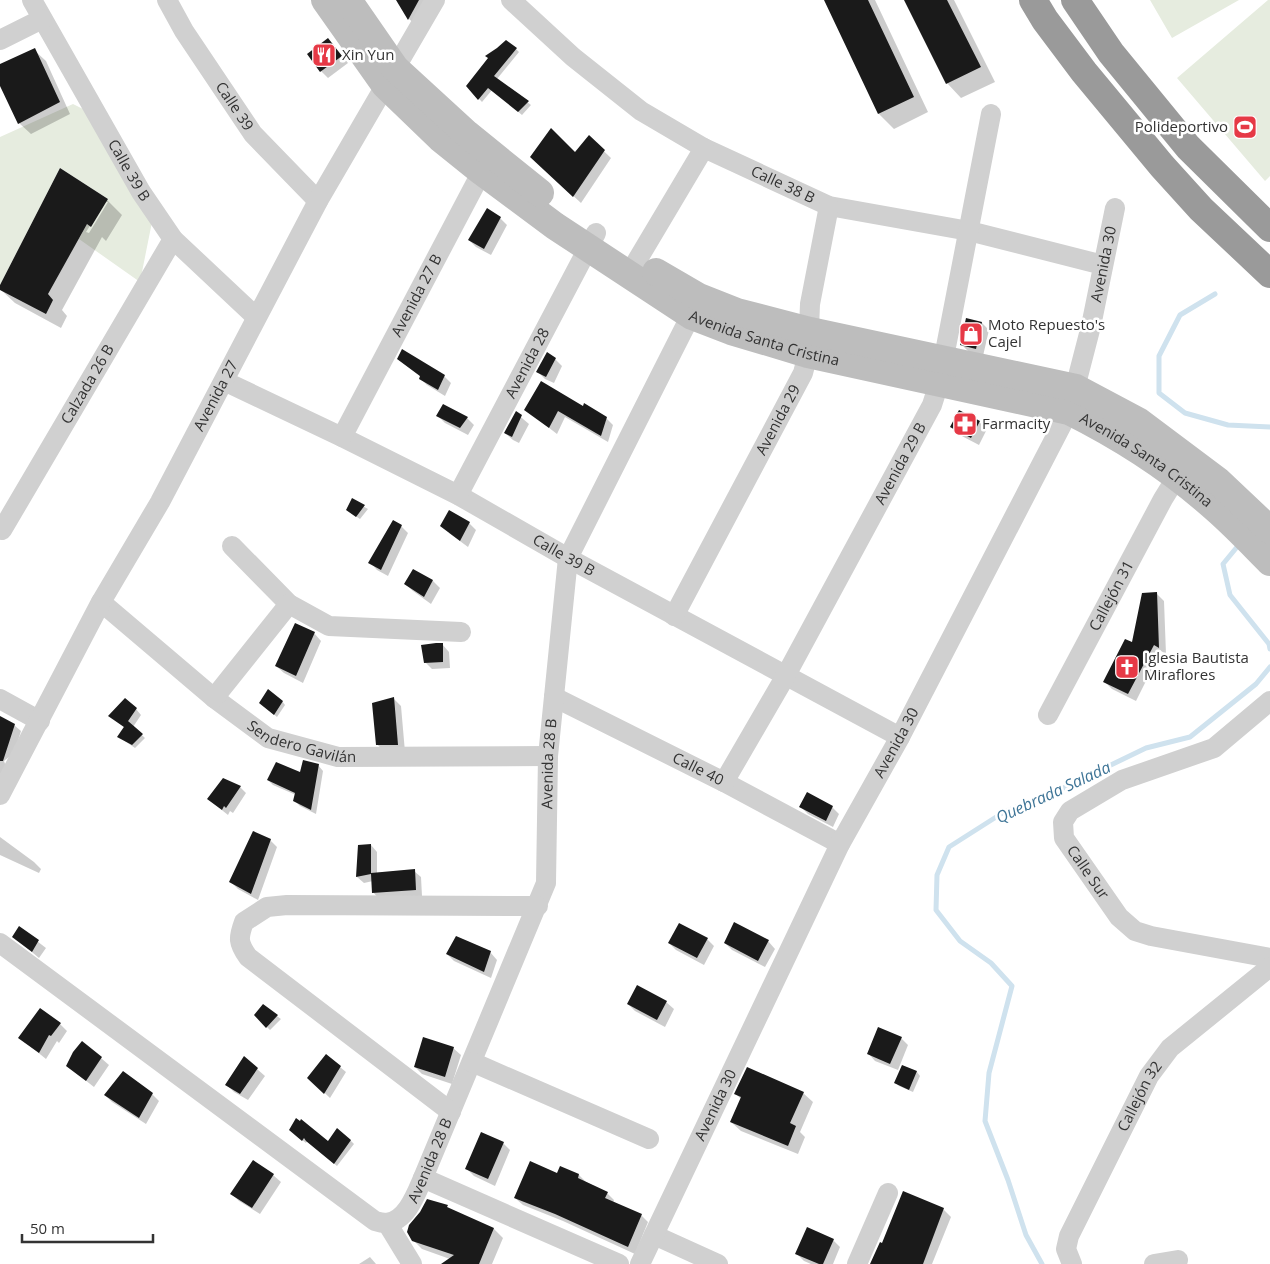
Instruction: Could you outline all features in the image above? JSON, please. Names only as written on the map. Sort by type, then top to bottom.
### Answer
[{"type":"highway","points":[[1033,0],[1084,72],[1162,166],[1201,209],[1270,274]]},
{"type":"highway","points":[[1074,0],[1111,53],[1188,147],[1270,228]]},
{"type":"street","name":"Calle 39 B","points":[[32,0],[141,192],[173,239],[256,317]]},
{"type":"street","name":"Calle 39","points":[[167,0],[184,31],[253,134],[318,200]]},
{"type":"street","name":"Avenida Santa Cristina","points":[[325,0],[390,76],[467,134],[486,162],[552,203],[592,240],[633,268],[696,306],[737,312],[809,342],[1073,400],[1138,421],[1218,481],[1260,539]]},
{"type":"street","name":"Avenida Santa Cristina","points":[[348,0],[390,76]]},
{"type":"street","name":"Avenida 27","points":[[0,795],[102,602],[160,502],[318,200],[434,0]]},
{"type":"street","name":"Calle 38 B","points":[[512,0],[573,58],[641,111],[704,148],[829,206],[969,231],[1103,265]]},
{"type":"street","points":[[0,40],[42,19]]},
{"type":"street","name":"Avenida 29 B","points":[[724,782],[785,676],[932,405],[941,371],[991,114]]},
{"type":"street","points":[[633,268],[704,148]]},
{"type":"street","name":"Avenida 27 B","points":[[342,437],[486,162]]},
{"type":"street","name":"Avenida 29","points":[[674,616],[803,373],[809,342],[810,304],[829,206]]},
{"type":"street","name":"Avenida 30","points":[[640,1264],[840,844],[900,737],[1073,400],[1115,208]]},
{"type":"street","name":"Calzada 26 B","points":[[2,530],[173,239]]},
{"type":"street","name":"Avenida 28","points":[[458,495],[592,240]]},
{"type":"street","name":"Avenida 28 B","points":[[386,1223],[400,1218],[410,1206],[538,906],[546,883],[548,756],[568,558],[696,306]]},
{"type":"street","name":"Calle 39 B","points":[[224,381],[458,495],[568,558],[900,737]]},
{"type":"street","name":"Avenida Santa Cristina","points":[[1073,400],[1105,429],[1145,453],[1218,510],[1260,539]]},
{"type":"street","name":"Callejón 31","points":[[1048,715],[1176,478]]},
{"type":"street","points":[[232,546],[290,604],[329,626],[461,632]]},
{"type":"street","name":"Sendero Gavilán","points":[[102,602],[214,698],[268,738],[338,757],[548,756]]},
{"type":"street","points":[[214,698],[290,604]]},
{"type":"street","name":"Calle 40","points":[[554,697],[724,782],[840,844]]},
{"type":"street","points":[[0,699],[40,721]]},
{"type":"street","name":"Calle Sur","points":[[1270,701],[1214,748],[1122,780],[1070,811],[1063,822],[1064,838],[1119,917],[1135,931],[1150,936],[1270,958]]},
{"type":"street","points":[[451,1112],[248,957],[239,944],[244,922],[267,908],[287,905],[538,906]]},
{"type":"street","points":[[0,944],[375,1221],[386,1223],[412,1264]]},
{"type":"street","name":"Callejón 32","points":[[1072,1264],[1066,1249],[1069,1236],[1149,1076],[1170,1048],[1270,967]]},
{"type":"street","points":[[472,1062],[649,1139]]},
{"type":"street","points":[[423,1178],[619,1264]]},
{"type":"street","points":[[857,1264],[888,1193]]},
{"type":"street","points":[[654,1235],[718,1264]]},
{"type":"street","points":[[1154,1264],[1178,1260]]},
{"type":"shaded area","points":[[1150,0],[1239,0],[1172,38]]},
{"type":"shaded area","name":"Polideportivo","points":[[1270,0],[1270,176],[1265,181],[1177,78]]},
{"type":"shaded area","points":[[73,104],[83,109],[152,222],[140,282],[79,239],[87,224],[91,227],[108,199],[60,168],[0,285],[0,137]]},
{"type":"building","points":[[396,0],[419,0],[408,20]]},
{"type":"building","points":[[824,0],[868,0],[914,97],[878,114]]},
{"type":"building","points":[[904,0],[947,0],[981,67],[946,84]]},
{"type":"building","name":"Xin Yun","points":[[328,38],[342,56],[320,72],[307,54]]},
{"type":"building","points":[[506,40],[517,48],[494,76],[529,101],[518,112],[488,88],[478,100],[466,86],[488,58],[485,56]]},
{"type":"building","points":[[35,48],[60,102],[18,124],[0,86],[0,64]]},
{"type":"building","points":[[551,128],[575,152],[589,135],[605,150],[573,197],[530,157]]},
{"type":"building","points":[[60,168],[108,199],[91,227],[87,224],[48,294],[53,300],[46,314],[0,290],[0,285]]},
{"type":"building","points":[[487,208],[501,217],[484,249],[468,240]]},
{"type":"building","name":"Moto Repuesto's Cajel","points":[[966,318],[982,322],[976,349],[960,345]]},
{"type":"building","points":[[402,349],[445,375],[438,390],[419,379],[420,376],[397,359]]},
{"type":"building","points":[[547,352],[556,358],[546,377],[536,372]]},
{"type":"building","points":[[541,381],[583,406],[584,403],[607,417],[601,436],[558,411],[549,428],[524,410]]},
{"type":"building","points":[[443,404],[468,417],[460,428],[436,416]]},
{"type":"building","name":"Farmacity","points":[[959,410],[980,421],[971,438],[950,427]]},
{"type":"building","points":[[516,411],[522,415],[512,437],[504,433]]},
{"type":"building","points":[[352,498],[365,505],[356,517],[346,510]]},
{"type":"building","points":[[449,510],[470,522],[460,541],[440,526]]},
{"type":"building","points":[[393,520],[402,525],[381,570],[368,563]]},
{"type":"building","points":[[413,569],[433,580],[424,597],[404,584]]},
{"type":"building","points":[[1157,592],[1159,648],[1154,645],[1128,694],[1103,682],[1125,639],[1132,642],[1142,593]]},
{"type":"building","points":[[295,623],[315,632],[296,676],[275,666]]},
{"type":"building","points":[[443,643],[443,662],[424,663],[421,645]]},
{"type":"building","points":[[268,689],[283,701],[274,715],[259,703]]},
{"type":"building","points":[[394,697],[398,745],[376,745],[372,703]]},
{"type":"building","points":[[125,698],[137,708],[124,727],[108,716]]},
{"type":"building","points":[[0,716],[15,724],[3,761],[0,761]]},
{"type":"building","points":[[128,721],[143,734],[132,745],[117,737]]},
{"type":"building","points":[[303,760],[319,764],[311,810],[293,801],[295,793],[267,780],[276,762],[300,772]]},
{"type":"building","points":[[223,778],[241,786],[226,808],[224,806],[222,810],[207,799]]},
{"type":"building","points":[[807,792],[833,806],[826,821],[799,807]]},
{"type":"building","points":[[253,831],[271,839],[251,894],[229,882]]},
{"type":"building","points":[[371,844],[371,873],[415,869],[416,890],[372,893],[371,874],[356,877],[358,845]]},
{"type":"building","points":[[734,922],[769,940],[758,961],[724,943]]},
{"type":"building","points":[[679,923],[708,938],[697,958],[668,943]]},
{"type":"building","points":[[19,926],[39,940],[32,952],[12,937]]},
{"type":"building","points":[[456,936],[491,951],[484,972],[446,954]]},
{"type":"building","points":[[637,985],[667,1001],[657,1020],[627,1004]]},
{"type":"building","points":[[263,1004],[278,1015],[266,1028],[254,1015]]},
{"type":"building","points":[[40,1008],[61,1023],[51,1036],[49,1035],[39,1053],[18,1038]]},
{"type":"building","points":[[878,1027],[902,1037],[890,1064],[867,1054]]},
{"type":"building","points":[[423,1037],[454,1047],[445,1077],[414,1067]]},
{"type":"building","points":[[82,1041],[102,1057],[86,1081],[66,1066],[73,1052]]},
{"type":"building","points":[[326,1054],[341,1066],[324,1094],[307,1078]]},
{"type":"building","points":[[244,1056],[258,1068],[240,1094],[225,1085]]},
{"type":"building","points":[[902,1065],[917,1071],[909,1090],[894,1083]]},
{"type":"building","points":[[747,1067],[804,1092],[790,1123],[796,1126],[788,1146],[730,1122],[741,1097],[734,1094]]},
{"type":"building","points":[[123,1071],[153,1093],[139,1118],[104,1095]]},
{"type":"building","points":[[296,1118],[300,1121],[301,1119],[328,1141],[337,1128],[351,1140],[334,1164],[304,1138],[302,1141],[289,1130]]},
{"type":"building","points":[[481,1132],[504,1142],[488,1179],[465,1169]]},
{"type":"building","points":[[253,1160],[274,1174],[252,1208],[230,1194]]},
{"type":"building","points":[[530,1161],[557,1173],[560,1166],[579,1174],[578,1178],[608,1192],[605,1198],[642,1214],[628,1247],[514,1198]]},
{"type":"building","points":[[903,1191],[944,1208],[923,1264],[870,1264],[880,1242],[882,1243]]},
{"type":"building","points":[[427,1199],[448,1205],[447,1207],[494,1228],[479,1264],[441,1264],[454,1255],[412,1241],[407,1232],[409,1225],[420,1212]]},
{"type":"building","points":[[807,1227],[834,1239],[823,1264],[795,1254]]},
{"type":"waterway","name":"Quebrada Salada","points":[[1215,294],[1180,315],[1159,356],[1159,393],[1185,413],[1228,425],[1270,427]]},
{"type":"waterway","name":"Quebrada Salada","points":[[1242,545],[1237,547],[1223,564],[1230,595],[1269,644],[1270,649]]},
{"type":"waterway","name":"Quebrada Salada","points":[[1042,1264],[1026,1235],[1008,1180],[985,1121],[989,1073],[1012,986],[991,963],[960,941],[936,910],[937,875],[949,847],[1004,812],[1055,792],[1146,748],[1190,737],[1256,684],[1270,667]]},
{"type":"place","name":"Xin Yun","points":[[324,55]]},
{"type":"place","name":"Polideportivo","points":[[1245,127]]},
{"type":"place","name":"Moto Repuesto's Cajel","points":[[971,334]]},
{"type":"place","name":"Farmacity","points":[[965,424]]},
{"type":"place","name":"Iglesia Bautista Miraflores","points":[[1127,667]]}]
